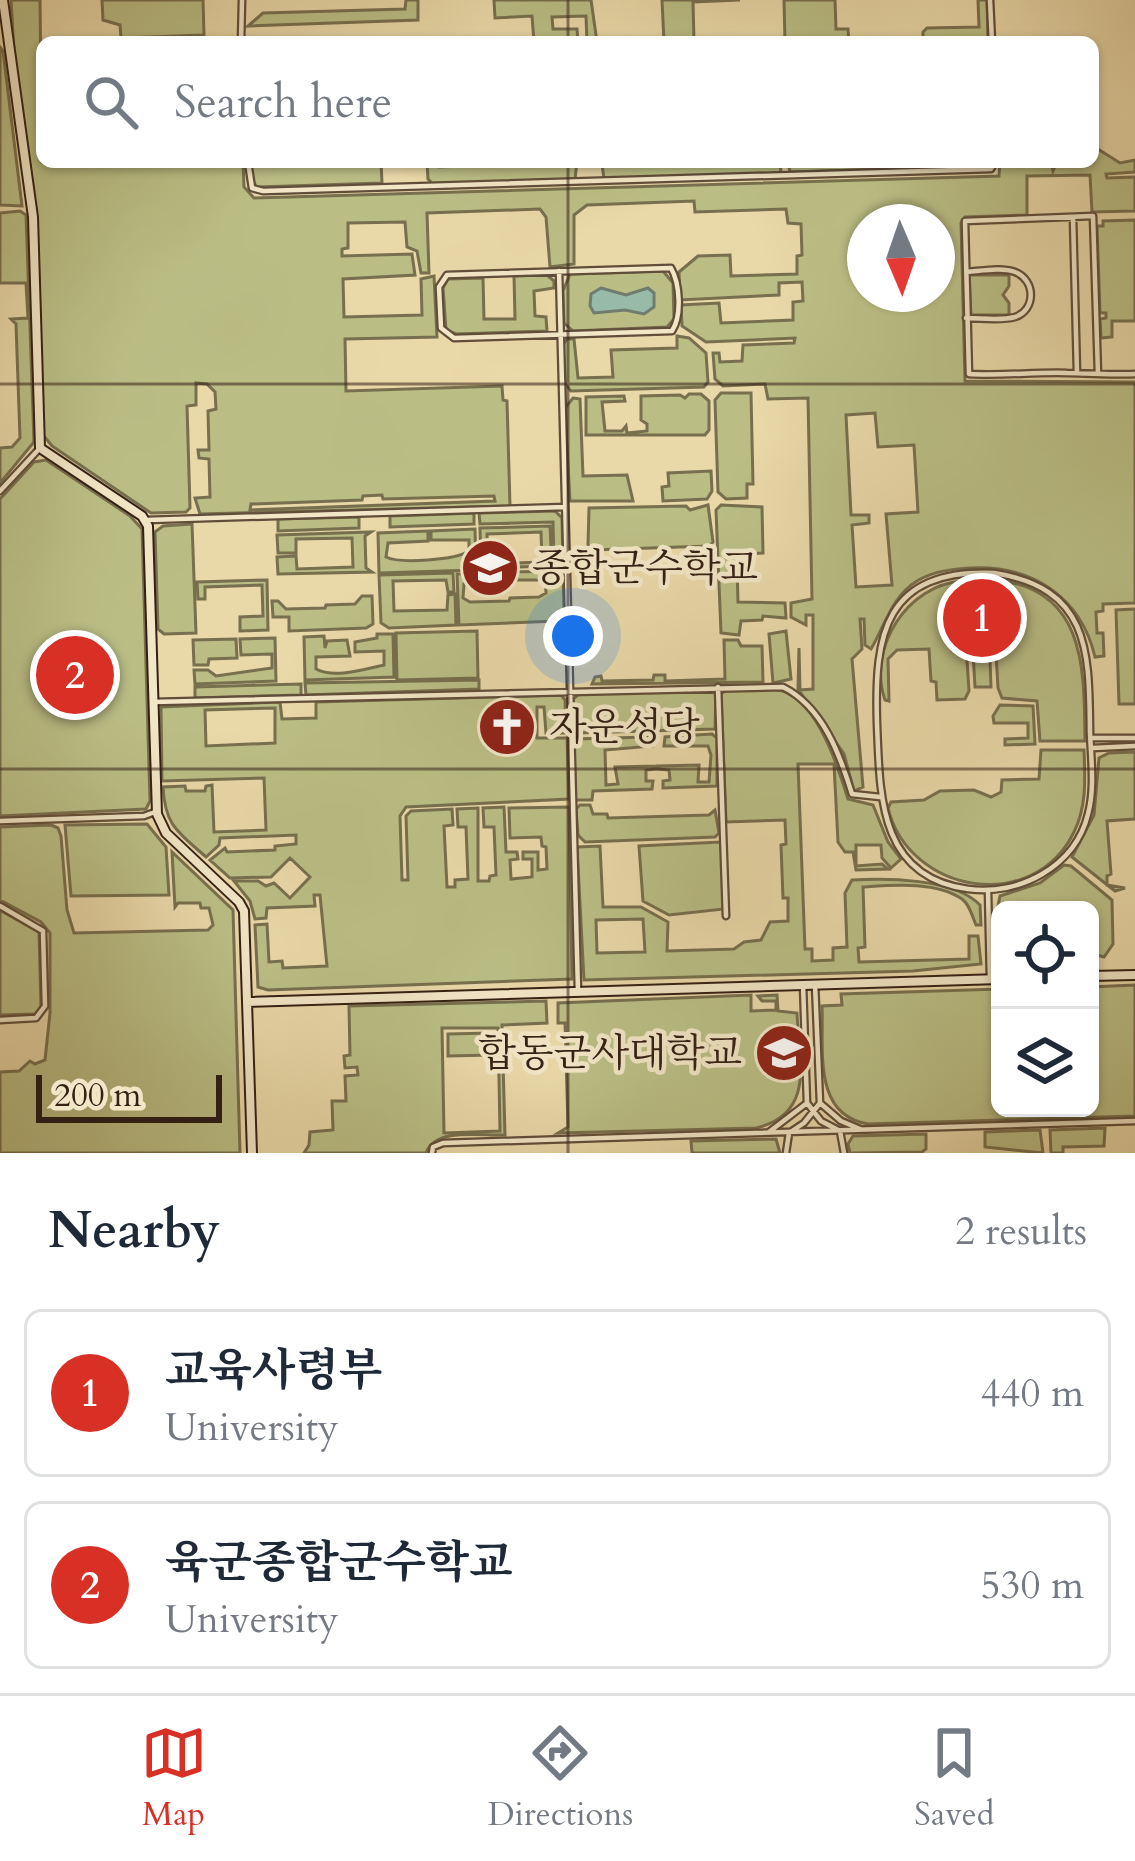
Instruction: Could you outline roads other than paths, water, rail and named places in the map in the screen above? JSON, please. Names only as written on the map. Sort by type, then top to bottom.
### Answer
[{"type":"street","points":[[0,491],[40,448],[33,217],[3,0]]},
{"type":"street","points":[[242,0],[242,36]]},
{"type":"street","points":[[990,0],[992,36]]},
{"type":"street","points":[[249,168],[252,188],[262,191],[992,168]]},
{"type":"street","points":[[1098,374],[1093,216],[968,220],[964,225],[964,272],[969,374],[1077,373],[1098,374],[1135,374]]},
{"type":"street","points":[[1073,217],[1077,373]]},
{"type":"street","points":[[668,267],[676,276],[677,324],[672,331],[448,337],[440,328],[444,277],[559,271],[668,267]]},
{"type":"street","points":[[559,271],[578,991]]},
{"type":"street","points":[[964,272],[1015,272],[1027,281],[1031,295],[1027,309],[1014,317],[966,318]]},
{"type":"street","points":[[40,448],[146,520],[565,507]]},
{"type":"street","points":[[146,520],[156,810],[161,826]]},
{"type":"street","points":[[1001,574],[1043,590],[1066,610],[1088,652],[1091,748],[1089,813],[1070,851],[1040,876],[1017,886],[988,890],[952,886],[913,864],[890,833],[880,797],[876,669],[879,645],[900,604],[917,588],[938,578],[1001,574]]},
{"type":"street","points":[[153,702],[777,686],[794,693],[840,753],[852,794],[880,797]]},
{"type":"street","points":[[718,687],[726,916]]},
{"type":"street","points":[[1090,738],[1135,738]]},
{"type":"street","points":[[1091,748],[1135,746]]},
{"type":"street","points":[[0,821],[146,816],[156,810]]},
{"type":"street","points":[[146,816],[242,906],[252,1153]]},
{"type":"street","points":[[988,890],[991,928]]},
{"type":"street","points":[[0,906],[43,931],[45,1006],[35,1018],[0,1020]]},
{"type":"street","points":[[1099,976],[1135,975]]},
{"type":"street","points":[[247,1002],[991,979]]},
{"type":"street","points":[[802,984],[807,1102],[824,1124],[839,1131]]},
{"type":"street","points":[[786,1153],[789,1132],[820,1103],[814,984]]},
{"type":"street","points":[[766,1133],[807,1102]]},
{"type":"street","points":[[820,1103],[842,1121],[867,1130]]},
{"type":"street","points":[[432,1153],[443,1143],[1135,1121]]},
{"type":"street","points":[[839,1131],[844,1153]]},
{"type":"place","name":"종합군수학교","points":[[490,568]]},
{"type":"place","name":"교육사령부","points":[[982,618]]},
{"type":"place","name":"육군종합군수학교","points":[[75,675]]},
{"type":"place","name":"자운성당","points":[[507,727]]},
{"type":"place","name":"합동군사대학교","points":[[784,1053]]}]
